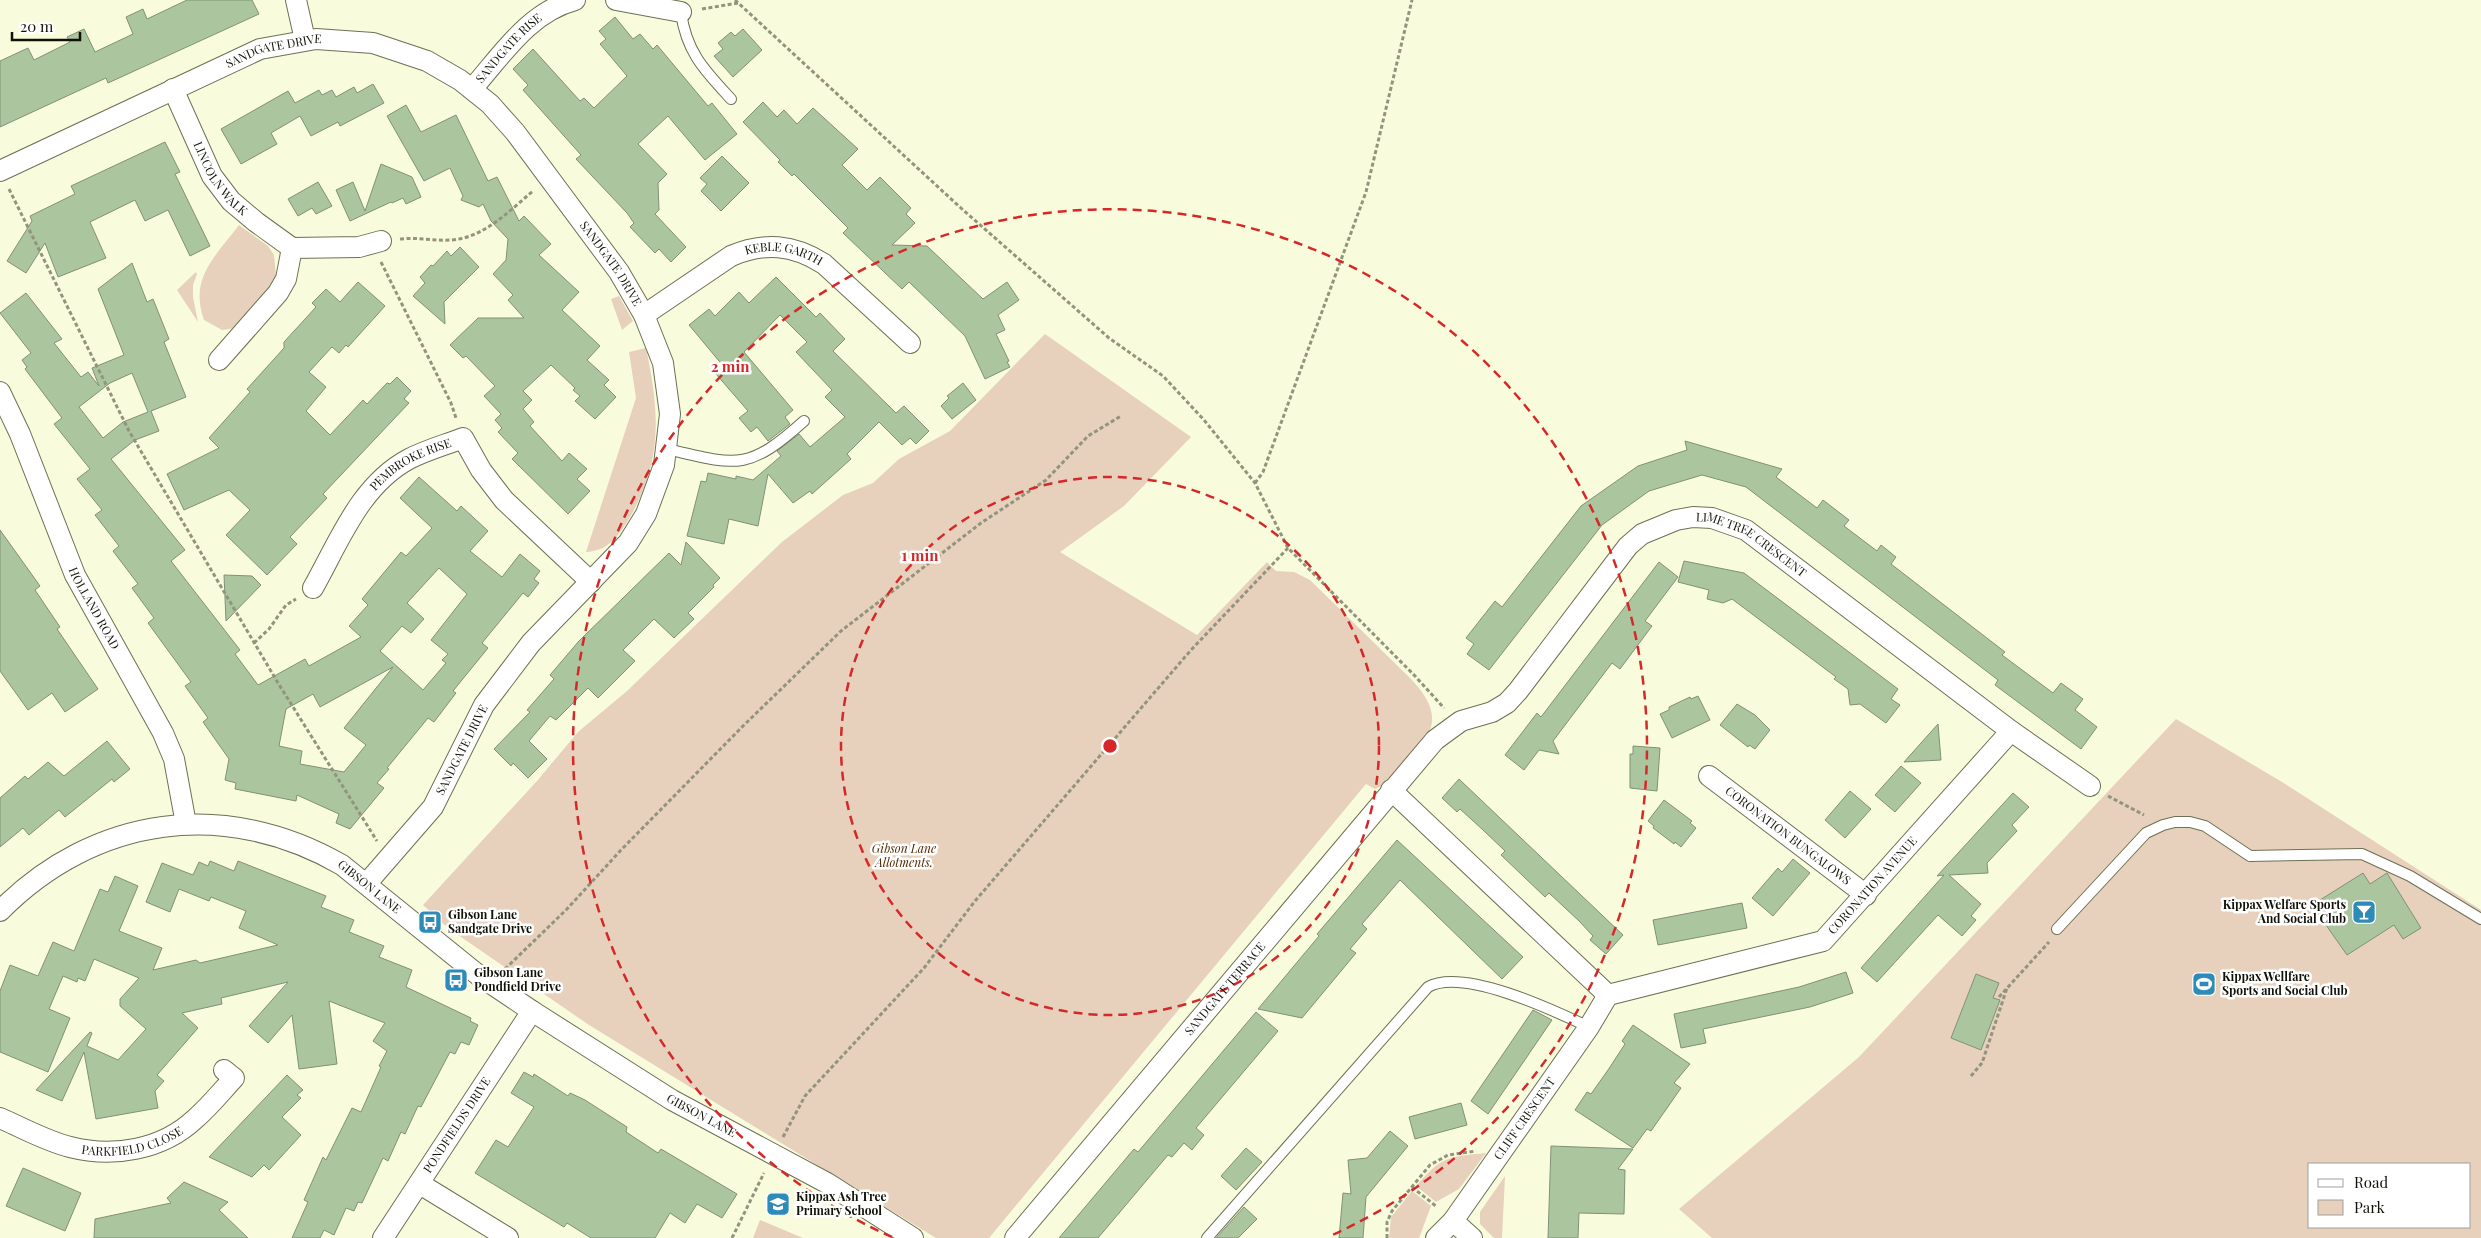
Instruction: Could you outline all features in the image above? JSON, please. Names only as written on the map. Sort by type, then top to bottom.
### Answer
[{"type":"street","points":[[296,0],[304,40]]},
{"type":"street","name":"SANDGATE RISE","points":[[472,89],[534,20],[548,10],[575,0]]},
{"type":"street","points":[[616,0],[682,12]]},
{"type":"street","name":"SANDGATE DRIVE","points":[[4,179],[173,89],[260,49],[304,40],[354,40],[391,48],[427,61],[472,89],[503,118],[619,272],[644,315],[658,346],[666,380],[670,414],[668,449],[653,498],[628,544],[531,643],[484,705],[433,807],[366,883]]},
{"type":"street","name":"LINCOLN WALK","points":[[173,89],[212,176],[221,189],[243,213],[292,248]]},
{"type":"street","points":[[219,360],[278,293],[286,280],[292,248],[376,243]]},
{"type":"street","name":"KEBLE GARTH","points":[[644,315],[731,256],[762,246],[779,246],[810,255],[824,264],[910,344]]},
{"type":"street","name":"HOLLAND ROAD","points":[[0,392],[20,434],[75,575],[163,733],[174,759],[186,824]]},
{"type":"street","name":"PEMBROKE RISE","points":[[313,588],[360,505],[381,479],[408,460],[463,438],[481,470],[504,500],[592,582]]},
{"type":"street","name":"LIME TREE CRESCENT","points":[[1435,740],[1457,724],[1476,715],[1492,712],[1507,703],[1628,546],[1658,525],[1693,517],[1712,518],[1746,530],[2011,731],[2090,786]]},
{"type":"street","name":"CORONATION AVENUE","points":[[1608,995],[1824,941],[2011,731]]},
{"type":"street","name":"SANDGATE TERRACE","points":[[1015,1238],[1435,740]]},
{"type":"street","name":"CORONATION BUNGALOWS","points":[[1708,776],[1866,895]]},
{"type":"street","points":[[1391,790],[1608,995]]},
{"type":"street","name":"GIBSON LANE","points":[[0,911],[16,895],[53,866],[95,845],[140,831],[186,824],[233,826],[279,836],[322,853],[342,865],[490,984],[672,1100],[827,1183],[913,1238]]},
{"type":"street","name":"CLIFF CRESCENT","points":[[1436,1238],[1453,1221],[1589,1027],[1608,995]]},
{"type":"street","name":"PONDFIELDS DRIVE","points":[[383,1238],[532,1011]]},
{"type":"street","name":"PARKFIELD CLOSE","points":[[0,1118],[68,1147],[101,1152],[134,1150],[166,1138],[194,1120],[234,1078],[224,1070]]},
{"type":"street","points":[[420,1184],[508,1238]]},
{"type":"street","points":[[1453,1221],[1472,1238]]},
{"type":"lane","points":[[682,12],[683,29],[689,47],[702,68],[731,99]]},
{"type":"lane","points":[[668,449],[712,460],[730,462],[748,460],[765,453],[804,421]]},
{"type":"lane","points":[[2056,929],[2146,833],[2175,822],[2190,822],[2205,826],[2250,856],[2362,854],[2410,876],[2481,918]]},
{"type":"lane","points":[[1207,1238],[1428,987],[1435,983],[1448,982],[1482,986],[1538,1003],[1589,1027]]},
{"type":"path","points":[[1255,483],[1263,472],[1366,192],[1412,0]]},
{"type":"path","points":[[682,12],[737,1],[962,209],[1109,338],[1163,376],[1255,483],[1288,548],[1415,676],[1457,724]]},
{"type":"path","points":[[463,438],[451,403],[390,278],[376,243],[417,237],[453,240],[470,236],[487,229],[549,178]]},
{"type":"path","points":[[4,179],[129,431],[254,643],[388,858]]},
{"type":"path","points":[[490,984],[567,909],[621,850],[736,733],[841,631],[981,523],[1046,480],[1088,436],[1121,416]]},
{"type":"path","points":[[732,1238],[805,1096],[924,968],[975,901],[1191,650],[1288,548]]},
{"type":"path","points":[[254,643],[269,629],[286,605],[313,588]]},
{"type":"path","points":[[2090,786],[2163,825]]},
{"type":"path","points":[[1999,997],[2051,941],[2056,929]]},
{"type":"path","points":[[1971,1076],[1982,1063],[2007,988]]},
{"type":"path","points":[[1387,1238],[1389,1216],[1412,1187],[1439,1158],[1459,1153],[1503,1149]]},
{"type":"path","points":[[1412,1187],[1453,1221]]},
{"type":"green space","points":[[239,225],[268,246],[274,255],[276,276],[273,286],[236,328],[222,330],[204,320],[200,305],[200,292],[202,280],[213,258]]},
{"type":"green space","points":[[196,272],[193,297],[198,322],[177,290]]},
{"type":"green space","points":[[619,296],[633,321],[622,330],[611,299]]},
{"type":"green space","name":"Gibson Lane Allotments.","points":[[1045,334],[1191,437],[1124,506],[1060,552],[1197,635],[1267,562],[1276,571],[1294,572],[1310,580],[1411,679],[1422,692],[1430,706],[1432,720],[1427,736],[1387,783],[1375,789],[1366,784],[989,1238],[936,1238],[589,1025],[448,928],[423,905],[537,781],[578,732],[627,691],[782,542],[843,495],[873,483],[899,459],[950,431]]},
{"type":"green space","points":[[646,348],[651,372],[656,417],[653,458],[647,479],[639,500],[615,539],[605,547],[586,552],[636,398],[629,352]]},
{"type":"green space","name":"Kippax Wellfare Sports and Social Club","points":[[2176,719],[2282,782],[2481,910],[2481,1238],[1712,1238],[1679,1209],[1859,1057]]},
{"type":"green space","points":[[1486,1153],[1459,1189],[1436,1202],[1416,1186],[1439,1163],[1454,1157]]},
{"type":"green space","points":[[1505,1176],[1502,1238],[1494,1238],[1480,1224],[1480,1212]]},
{"type":"green space","points":[[1412,1191],[1431,1206],[1419,1238],[1389,1238],[1391,1217]]},
{"type":"green space","points":[[760,1220],[803,1238],[753,1238]]},
{"type":"building","points":[[187,0],[252,0],[259,14],[108,83],[106,78],[0,127],[0,61],[28,48],[34,60],[70,42],[67,37],[84,29],[95,52],[133,34],[126,17],[143,9],[147,19]]},
{"type":"building","points":[[615,17],[633,39],[640,34],[653,49],[657,45],[708,106],[712,103],[737,134],[705,160],[668,116],[638,144],[667,174],[658,183],[659,210],[655,214],[686,247],[671,262],[659,249],[655,253],[630,227],[634,223],[627,213],[576,159],[581,155],[523,90],[528,85],[513,69],[533,49],[580,101],[584,98],[594,108],[627,76],[600,44],[606,39],[599,31]]},
{"type":"building","points":[[743,29],[762,50],[733,77],[714,56],[723,49],[718,43],[731,32],[735,36]]},
{"type":"building","points":[[373,84],[384,103],[340,126],[338,122],[311,136],[300,116],[271,133],[277,144],[241,164],[221,129],[288,91],[295,103],[319,90],[322,95],[332,90],[336,97],[354,87],[357,93]]},
{"type":"building","points":[[763,102],[777,117],[784,110],[797,124],[813,108],[858,149],[842,165],[867,190],[880,177],[911,208],[906,214],[915,223],[892,245],[927,246],[983,299],[1007,282],[1019,300],[998,315],[1005,330],[996,334],[1010,367],[985,379],[965,336],[909,282],[902,289],[843,233],[848,228],[794,174],[792,176],[778,162],[780,160],[743,122]]},
{"type":"building","points":[[406,105],[421,132],[456,115],[488,181],[497,177],[519,221],[524,216],[551,244],[539,255],[579,292],[562,310],[600,346],[587,360],[609,380],[604,385],[616,397],[595,419],[575,401],[580,396],[573,390],[575,388],[551,365],[523,391],[532,400],[523,409],[534,422],[530,426],[562,461],[569,453],[587,469],[577,479],[590,491],[568,514],[512,459],[518,453],[498,432],[502,428],[495,420],[501,414],[484,396],[495,386],[466,356],[463,358],[450,345],[478,318],[524,318],[508,300],[513,295],[493,274],[506,260],[508,239],[491,221],[483,204],[479,207],[461,200],[463,196],[450,168],[424,181],[387,116]]},
{"type":"building","points":[[165,142],[180,172],[175,174],[210,246],[190,256],[168,210],[145,221],[135,200],[90,222],[106,258],[58,277],[45,243],[26,273],[7,261],[32,221],[30,216],[75,194],[71,186]]},
{"type":"building","points":[[722,156],[749,183],[721,211],[701,191],[707,184],[700,178]]},
{"type":"building","points":[[381,164],[412,177],[421,197],[406,204],[403,198],[391,202],[350,221],[336,190],[353,182],[365,211]]},
{"type":"building","points":[[318,182],[332,206],[316,214],[312,208],[298,216],[288,199]]},
{"type":"building","points":[[460,247],[479,267],[444,302],[445,324],[413,296],[425,283],[420,277],[431,265],[433,266],[447,251],[451,256]]},
{"type":"building","points":[[132,263],[147,302],[153,299],[169,339],[164,342],[186,397],[151,411],[159,431],[135,440],[111,459],[185,550],[171,561],[240,650],[235,654],[258,685],[305,659],[309,666],[361,637],[349,626],[368,605],[362,599],[401,552],[406,556],[432,528],[400,498],[419,477],[457,511],[461,506],[488,531],[470,551],[502,577],[520,554],[540,571],[534,579],[539,583],[528,597],[523,593],[482,643],[488,648],[453,691],[456,693],[434,722],[428,718],[387,768],[389,769],[377,783],[384,788],[350,829],[336,823],[339,814],[297,795],[296,801],[235,789],[236,783],[225,780],[229,759],[203,722],[208,718],[185,686],[191,682],[148,623],[154,618],[132,588],[138,584],[113,551],[119,546],[95,515],[102,510],[77,479],[90,469],[54,424],[62,418],[25,369],[27,367],[22,360],[31,353],[0,313],[26,293],[62,339],[54,343],[81,377],[88,372],[99,386],[92,368],[124,355],[98,289]],"holes":[[[132,373],[148,412],[123,422],[103,438],[79,407],[110,383]],[[439,568],[467,594],[431,640],[448,654],[442,660],[446,663],[423,690],[380,651],[402,626],[411,633],[424,619],[407,603]],[[393,667],[344,728],[366,745],[344,772],[300,764],[302,751],[279,746],[286,709],[313,694],[320,707]]]},
{"type":"building","points":[[776,277],[816,317],[820,313],[845,339],[833,351],[896,413],[904,406],[929,431],[916,444],[910,438],[902,445],[879,422],[847,454],[851,459],[812,494],[810,491],[793,503],[768,474],[758,526],[729,519],[724,544],[687,536],[701,481],[706,482],[708,473],[736,479],[736,476],[753,480],[781,456],[777,451],[799,434],[810,447],[845,417],[825,397],[832,390],[796,352],[807,342],[780,315],[744,352],[793,410],[785,417],[790,424],[768,441],[757,427],[751,432],[739,418],[748,411],[716,374],[724,367],[689,325],[709,309],[715,316],[739,292],[749,303]]},
{"type":"building","points":[[358,282],[385,306],[348,347],[346,345],[339,353],[332,347],[309,372],[326,387],[306,411],[330,435],[363,400],[367,404],[387,383],[390,384],[397,377],[411,391],[404,399],[409,403],[323,494],[327,498],[290,537],[297,544],[267,575],[226,535],[250,510],[229,490],[184,510],[167,474],[219,448],[209,438],[250,392],[247,389],[284,348],[284,342],[316,307],[312,303],[326,289],[340,302]]},
{"type":"building","points":[[963,383],[976,400],[952,419],[941,406],[949,398],[947,396]]},
{"type":"building","points":[[1685,441],[1782,469],[1776,477],[1817,508],[1823,500],[1849,520],[1844,526],[1877,551],[1881,545],[1896,557],[1891,564],[2005,652],[2002,655],[2053,693],[2061,683],[2083,699],[2075,710],[2097,727],[2081,749],[1995,685],[1998,680],[1746,487],[1702,475],[1649,491],[1602,525],[1489,670],[1467,654],[1474,644],[1466,638],[1495,601],[1502,607],[1581,506],[1638,466],[1687,450]]},
{"type":"building","points":[[0,530],[40,586],[35,590],[60,627],[57,629],[98,689],[65,712],[52,693],[28,710],[0,671]]},
{"type":"building","points":[[686,542],[720,578],[713,585],[714,587],[688,613],[694,619],[674,638],[654,619],[623,650],[635,661],[598,698],[588,688],[556,720],[550,716],[529,741],[547,759],[528,778],[513,763],[511,766],[494,749],[530,712],[527,710],[554,679],[550,675],[579,641],[669,553],[681,565]]},
{"type":"building","points":[[1684,561],[1744,573],[1898,689],[1891,699],[1900,705],[1886,723],[1860,704],[1850,705],[1848,689],[1834,679],[1836,677],[1732,599],[1723,603],[1707,599],[1709,590],[1678,582]]},
{"type":"building","points":[[1659,562],[1678,577],[1645,621],[1652,626],[1620,669],[1612,663],[1553,741],[1559,754],[1539,750],[1524,770],[1505,755],[1537,713],[1541,717]]},
{"type":"building","points":[[224,575],[252,576],[261,585],[226,621]]},
{"type":"building","points":[[1698,696],[1710,720],[1672,738],[1660,714],[1669,710],[1669,707],[1690,697],[1691,699]]},
{"type":"building","points":[[1737,704],[1755,715],[1770,730],[1755,749],[1749,745],[1748,747],[1720,725]]},
{"type":"building","points":[[1938,724],[1941,760],[1904,762]]},
{"type":"building","points":[[107,741],[130,769],[114,782],[112,779],[65,817],[59,810],[29,835],[23,828],[0,847],[0,798],[25,776],[28,779],[48,762],[64,776]]},
{"type":"building","points":[[1633,746],[1660,748],[1657,791],[1630,788],[1630,754],[1633,754]]},
{"type":"building","points":[[1901,766],[1921,783],[1895,812],[1875,795]]},
{"type":"building","points":[[1459,779],[1623,935],[1606,954],[1590,940],[1593,936],[1579,921],[1549,893],[1545,897],[1501,855],[1505,851],[1460,809],[1457,812],[1442,798]]},
{"type":"building","points":[[1850,791],[1871,809],[1845,838],[1825,820]]},
{"type":"building","points":[[2013,793],[2029,807],[2012,825],[2017,831],[1987,863],[1988,873],[1949,875],[1981,904],[1971,916],[1976,920],[1962,936],[1938,915],[1877,982],[1861,968],[1944,875],[1937,876]]},
{"type":"building","points":[[1664,800],[1692,821],[1690,823],[1696,828],[1681,847],[1653,828],[1654,826],[1648,821]]},
{"type":"building","points":[[1397,840],[1523,957],[1502,979],[1400,880],[1362,924],[1367,929],[1350,949],[1356,953],[1302,1018],[1258,1009],[1319,936],[1317,934]]},
{"type":"building","points":[[1793,859],[1810,873],[1773,916],[1752,898],[1778,868],[1782,872]]},
{"type":"building","points":[[210,861],[234,871],[238,861],[326,896],[321,907],[354,920],[349,932],[384,946],[379,957],[412,970],[406,987],[471,1018],[470,1021],[478,1025],[469,1045],[461,1042],[455,1054],[450,1052],[421,1107],[418,1106],[405,1134],[401,1132],[388,1161],[383,1158],[362,1203],[358,1202],[354,1211],[346,1208],[334,1235],[324,1230],[320,1238],[292,1238],[308,1202],[304,1200],[323,1157],[326,1160],[352,1108],[361,1112],[381,1067],[379,1066],[387,1051],[373,1041],[385,1023],[329,1001],[337,1064],[299,1069],[292,1015],[268,1043],[249,1026],[288,982],[221,998],[222,1004],[182,1013],[198,1028],[157,1075],[164,1081],[155,1091],[158,1108],[96,1119],[84,1052],[62,1101],[36,1090],[90,1032],[92,1033],[87,1046],[118,1060],[146,1029],[120,1006],[120,999],[139,978],[94,959],[85,981],[78,978],[77,982],[63,976],[49,1009],[70,1018],[48,1072],[0,1052],[0,991],[10,965],[38,976],[53,942],[74,951],[100,889],[108,892],[115,876],[138,886],[119,931],[162,948],[153,970],[196,960],[200,963],[278,945],[239,928],[246,911],[211,897],[209,901],[179,889],[170,912],[146,902],[162,863],[193,875],[199,862],[208,866]]},
{"type":"building","name":"Kippax Welfare Sports And Social Club","points":[[2363,873],[2370,884],[2387,873],[2421,928],[2403,939],[2394,925],[2347,955],[2312,905]]},
{"type":"building","points":[[1742,903],[1747,928],[1658,945],[1653,920]]},
{"type":"building","points":[[1846,972],[1853,993],[1810,1007],[1703,1029],[1706,1043],[1681,1048],[1674,1014],[1799,987]]},
{"type":"building","points":[[1976,974],[1999,983],[1993,998],[2000,1000],[1981,1050],[1951,1038]]},
{"type":"building","points":[[1533,1010],[1552,1020],[1488,1114],[1471,1101]]},
{"type":"building","points":[[1256,1012],[1278,1031],[1196,1128],[1204,1135],[1192,1150],[1184,1143],[1172,1157],[1168,1155],[1098,1238],[1059,1238],[1134,1149],[1138,1152]]},
{"type":"building","points":[[1633,1025],[1690,1064],[1674,1083],[1681,1088],[1651,1131],[1647,1129],[1633,1148],[1575,1110],[1587,1092],[1591,1094],[1608,1070],[1625,1044],[1622,1041]]},
{"type":"building","points":[[524,1072],[533,1077],[534,1074],[568,1096],[570,1093],[585,1100],[627,1127],[626,1132],[658,1153],[661,1149],[737,1194],[722,1218],[697,1204],[685,1223],[670,1213],[655,1238],[591,1238],[567,1223],[564,1227],[475,1173],[496,1140],[508,1147],[534,1107],[511,1093]]},
{"type":"building","points":[[287,1075],[303,1090],[297,1095],[301,1098],[282,1117],[301,1135],[269,1170],[264,1165],[252,1177],[209,1157]]},
{"type":"building","points":[[1461,1103],[1467,1125],[1415,1139],[1409,1117]]},
{"type":"building","points":[[1390,1131],[1408,1146],[1366,1197],[1363,1238],[1339,1238],[1343,1193],[1351,1194],[1348,1160],[1367,1158]]},
{"type":"building","points":[[1551,1146],[1633,1149],[1618,1169],[1625,1170],[1624,1214],[1579,1213],[1578,1238],[1548,1238]]},
{"type":"building","points":[[1246,1148],[1262,1162],[1236,1190],[1221,1176]]},
{"type":"building","points":[[23,1168],[81,1193],[65,1231],[6,1206]]},
{"type":"building","points":[[184,1182],[228,1202],[219,1210],[248,1238],[94,1238],[95,1219],[171,1203],[167,1198]]},
{"type":"building","points":[[1244,1207],[1257,1219],[1238,1238],[1216,1238]]},
{"type":"place","name":"Kippax Welfare Sports And Social Club","points":[[2364,912]]},
{"type":"place","name":"Gibson Lane Sandgate Drive","points":[[430,922]]},
{"type":"place","name":"Gibson Lane Pondfield Drive","points":[[456,980]]},
{"type":"place","name":"Kippax Wellfare Sports and Social Club","points":[[2204,984]]},
{"type":"place","name":"Kippax Ash Tree Primary School","points":[[778,1204]]}]
